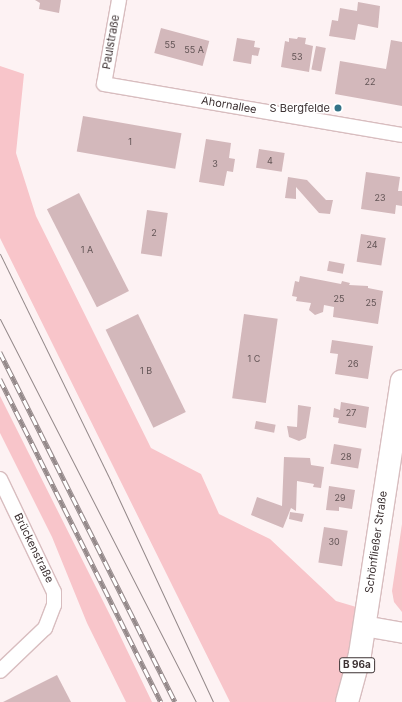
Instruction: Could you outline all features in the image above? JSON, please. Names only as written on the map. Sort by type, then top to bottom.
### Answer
[{"type":"main road","name":"Schönfließer Straße","points":[[346,702],[357,667],[402,381]]},
{"type":"main road","points":[[364,626],[402,633]]},
{"type":"street","name":"Paulstraße","points":[[104,84],[119,0]]},
{"type":"street","name":"Ahornallee","points":[[104,84],[402,135]]},
{"type":"street","name":"Brückenstraße","points":[[0,479],[54,592],[54,605],[44,628],[0,671]]},
{"type":"shaded area","points":[[0,66],[24,74],[16,153],[36,216],[151,448],[201,474],[219,514],[270,539],[336,601],[363,609],[342,702],[230,702],[0,238]]},
{"type":"shaded area","points":[[0,396],[152,702],[126,702],[87,623],[52,537],[0,433]]},
{"type":"shaded area","points":[[402,524],[402,612],[394,602],[392,591]]},
{"type":"building","points":[[35,0],[61,0],[59,13],[39,9],[40,3]]},
{"type":"building","points":[[358,2],[380,6],[378,28],[358,24],[355,40],[329,36],[332,20],[338,21],[340,8],[357,11]]},
{"type":"building","points":[[161,28],[209,41],[203,66],[154,53]]},
{"type":"building","points":[[298,37],[306,38],[305,44],[313,46],[309,72],[281,67],[285,41],[289,42],[289,38],[297,39]]},
{"type":"building","points":[[237,38],[255,41],[254,47],[260,48],[258,56],[252,55],[251,64],[233,61]]},
{"type":"building","points":[[391,40],[402,42],[402,106],[335,94],[340,61],[386,69]]},
{"type":"building","points":[[316,46],[326,48],[321,71],[311,70]]},
{"type":"building","points":[[83,116],[181,133],[175,169],[77,151]]},
{"type":"building","points":[[206,139],[231,143],[229,158],[235,159],[233,172],[227,171],[224,186],[199,182]]},
{"type":"building","points":[[259,149],[285,153],[282,172],[256,168]]},
{"type":"building","points":[[366,172],[400,177],[398,191],[402,191],[402,206],[396,205],[395,214],[361,209]]},
{"type":"building","points":[[288,177],[307,180],[326,200],[333,200],[330,214],[319,213],[296,187],[296,199],[285,198]]},
{"type":"building","points":[[79,193],[129,291],[97,307],[47,209]]},
{"type":"building","points":[[147,210],[168,213],[162,256],[141,254]]},
{"type":"building","points":[[361,234],[386,238],[381,266],[357,262]]},
{"type":"building","points":[[329,261],[345,264],[343,274],[327,271]]},
{"type":"building","points":[[300,276],[341,284],[342,281],[350,283],[349,285],[368,286],[368,288],[383,291],[378,324],[333,317],[334,307],[324,305],[323,312],[315,315],[309,310],[311,303],[296,301],[297,297],[292,296],[295,281],[299,282]]},
{"type":"building","points":[[138,314],[186,412],[153,428],[106,330]]},
{"type":"building","points":[[244,314],[278,319],[266,403],[232,398]]},
{"type":"building","points":[[332,340],[373,346],[368,379],[335,374],[338,354],[330,353]]},
{"type":"building","points":[[341,402],[369,407],[366,428],[338,423],[339,418],[333,417],[334,408],[340,410]]},
{"type":"building","points":[[298,405],[311,407],[306,438],[299,441],[289,437],[287,426],[297,427]]},
{"type":"building","points":[[256,421],[276,425],[274,433],[254,429]]},
{"type":"building","points":[[334,444],[362,449],[358,469],[331,464]]},
{"type":"building","points":[[284,457],[310,458],[311,465],[324,467],[321,488],[313,487],[314,484],[297,481],[296,511],[291,508],[283,528],[251,515],[257,497],[282,506]]},
{"type":"building","points":[[329,486],[355,490],[352,509],[339,507],[339,511],[326,510]]},
{"type":"building","points":[[290,512],[304,514],[302,522],[289,519]]},
{"type":"building","points":[[324,527],[348,531],[342,566],[318,563]]},
{"type":"building","points":[[57,675],[71,702],[3,702]]},
{"type":"tram line","points":[[0,254],[111,482],[213,702]]},
{"type":"tram line","points":[[0,319],[196,702]]},
{"type":"railway","points":[[0,352],[175,702]]},
{"type":"railway","points":[[0,379],[161,702]]},
{"type":"place","name":"S Bergfelde","points":[[338,108]]}]
